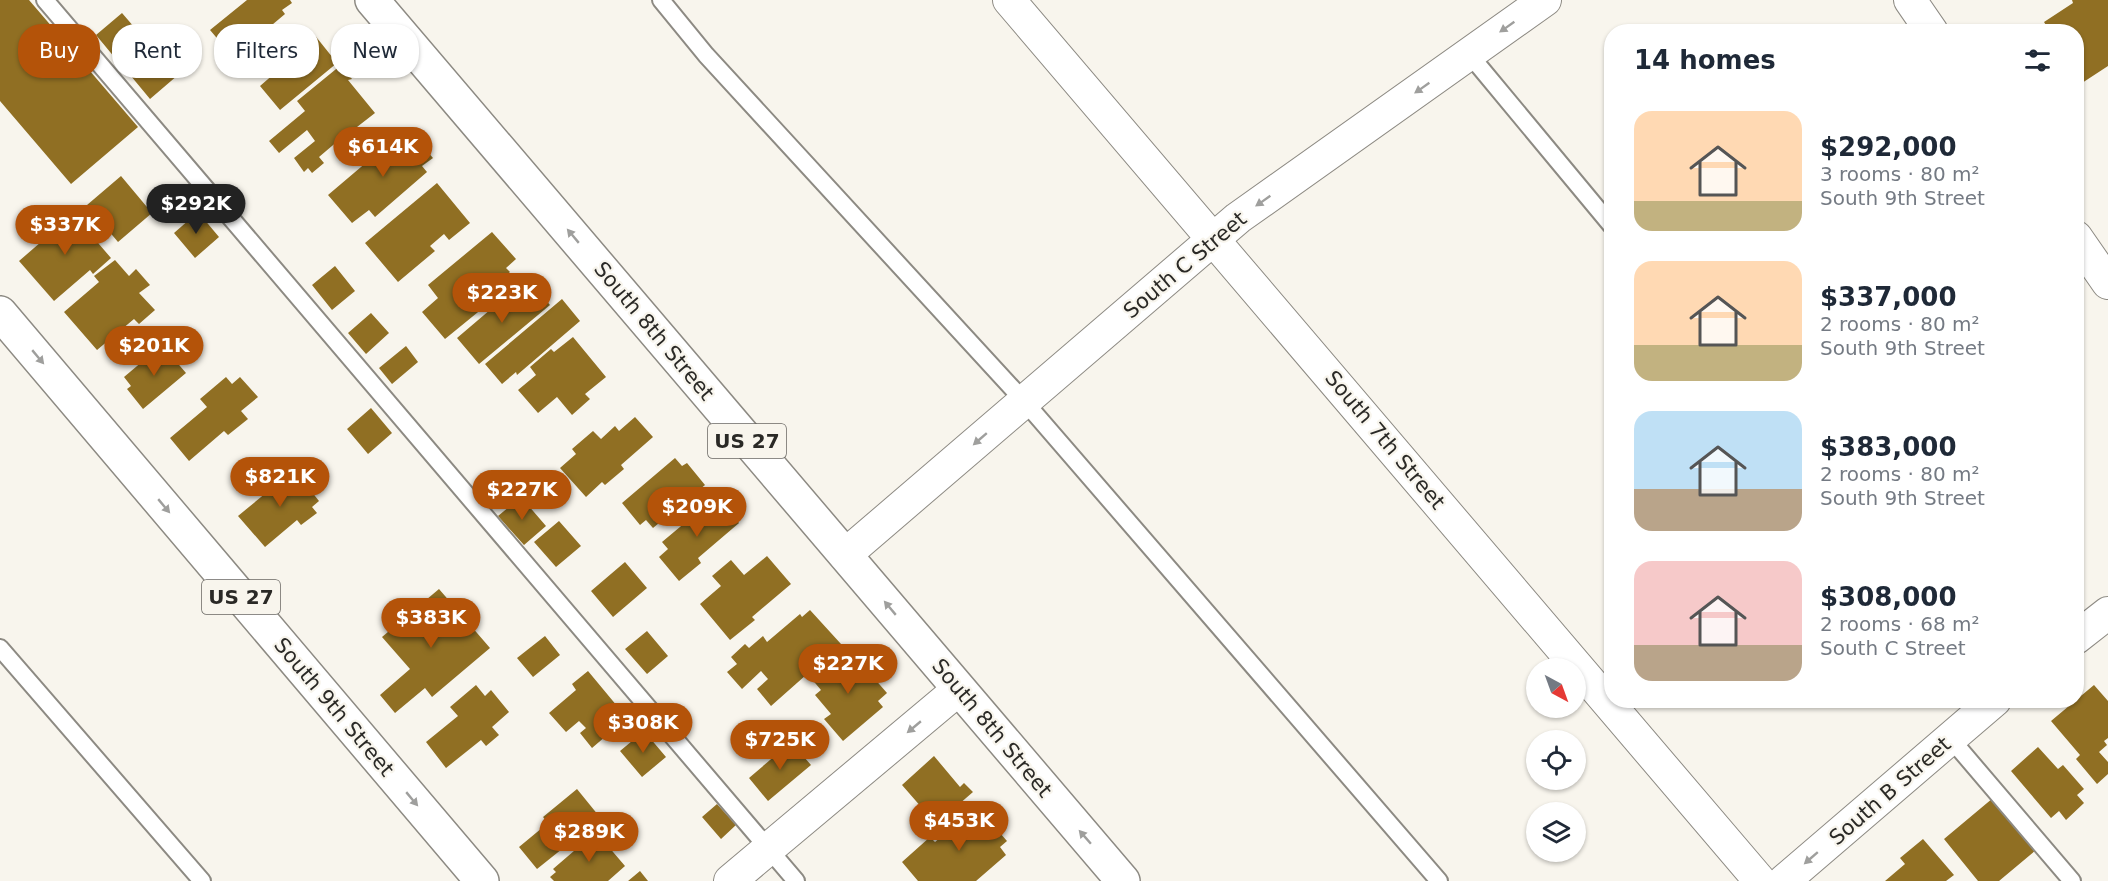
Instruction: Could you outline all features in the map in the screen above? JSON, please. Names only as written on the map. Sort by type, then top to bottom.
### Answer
[{"type":"highway","name":"South 8th Street","points":[[372,0],[1120,880]]},
{"type":"highway","name":"South 9th Street","points":[[0,313],[482,881]]},
{"type":"street","name":"South 7th Street","points":[[1009,0],[1604,698]]},
{"type":"street","name":"South C Street","points":[[845,555],[1238,218],[1545,0]]},
{"type":"street","points":[[1911,0],[1927,24]]},
{"type":"street","points":[[2084,248],[2108,283]]},
{"type":"street","points":[[2084,632],[2108,613]]},
{"type":"street","points":[[730,881],[959,690]]},
{"type":"street","name":"South 7th Street","points":[[1613,708],[1760,881]]},
{"type":"street","name":"South B Street","points":[[1784,881],[1986,708]]},
{"type":"lane","points":[[45,0],[796,881]]},
{"type":"lane","points":[[661,0],[706,55],[1024,401],[1439,881]]},
{"type":"lane","points":[[1469,54],[1604,217]]},
{"type":"lane","points":[[0,648],[202,881]]},
{"type":"lane","points":[[1951,739],[2072,881]]},
{"type":"building","points":[[0,0],[29,0],[50,24],[18,24],[18,78],[96,78],[138,127],[71,184],[0,101]]},
{"type":"building","points":[[247,0],[290,0],[292,3],[282,10],[285,14],[273,24],[217,24]]},
{"type":"building","points":[[2072,0],[2108,0],[2108,66],[2084,82],[2084,24],[2045,24],[2044,22],[2073,3]]},
{"type":"building","points":[[122,13],[131,24],[112,24],[112,54],[100,40],[100,32]]},
{"type":"building","points":[[319,40],[331,56],[331,68],[319,78]]},
{"type":"building","points":[[331,73],[331,78],[351,78],[348,80],[375,113],[357,127],[362,133],[344,147],[339,140],[319,157],[324,163],[312,173],[308,168],[304,172],[294,158],[315,141],[307,130],[279,153],[269,141],[305,111],[297,101]]},
{"type":"building","points":[[133,78],[174,78],[150,99]]},
{"type":"building","points":[[269,78],[319,78],[280,110],[260,86]]},
{"type":"building","points":[[407,128],[433,158],[422,166],[427,172],[375,217],[369,210],[352,223],[328,195]]},
{"type":"building","points":[[121,176],[152,213],[118,242],[87,205]]},
{"type":"building","points":[[437,183],[470,223],[449,240],[444,234],[430,246],[435,251],[398,282],[365,243]]},
{"type":"building","points":[[68,208],[111,258],[93,274],[90,270],[54,301],[19,261],[56,229],[51,223]]},
{"type":"building","points":[[198,212],[219,237],[195,258],[174,233]]},
{"type":"building","points":[[492,232],[516,259],[506,268],[510,272],[476,300],[483,308],[445,339],[422,312],[438,298],[428,285]]},
{"type":"building","points":[[115,260],[129,276],[136,269],[150,285],[139,293],[155,310],[139,324],[134,319],[97,350],[64,312],[99,282],[94,276]]},
{"type":"building","points":[[335,266],[355,291],[332,310],[312,285]]},
{"type":"building","points":[[532,284],[550,305],[479,364],[457,338],[504,298],[509,304]]},
{"type":"building","points":[[562,299],[580,321],[517,375],[516,372],[502,384],[485,364]]},
{"type":"building","points":[[371,313],[389,333],[366,354],[348,333]]},
{"type":"building","points":[[573,337],[606,377],[585,394],[590,399],[572,415],[557,397],[538,413],[518,390],[536,375],[530,367],[551,349],[554,352]]},
{"type":"building","points":[[162,345],[186,373],[143,409],[127,389],[131,386],[124,377]]},
{"type":"building","points":[[406,346],[418,362],[392,384],[379,368]]},
{"type":"building","points":[[226,377],[232,384],[240,377],[258,397],[241,411],[248,419],[228,435],[224,431],[189,461],[170,438],[207,407],[200,399]]},
{"type":"building","points":[[371,408],[392,433],[368,454],[347,429]]},
{"type":"building","points":[[635,417],[653,437],[621,465],[624,469],[605,485],[602,482],[586,497],[560,468],[576,454],[572,449],[593,431],[601,439],[615,426],[619,431]]},
{"type":"building","points":[[675,458],[682,466],[687,463],[705,485],[653,528],[646,520],[640,525],[622,503]]},
{"type":"building","points":[[280,471],[286,479],[295,471],[319,501],[312,507],[317,513],[301,525],[297,520],[265,547],[238,516],[272,488],[267,482]]},
{"type":"building","points":[[717,496],[739,523],[698,558],[701,563],[679,581],[659,557],[668,549],[662,542]]},
{"type":"building","points":[[521,497],[546,526],[524,545],[498,516]]},
{"type":"building","points":[[559,521],[581,546],[556,567],[534,542]]},
{"type":"building","points":[[767,556],[791,584],[752,617],[755,620],[730,640],[700,604],[721,586],[712,576],[731,560],[744,575]]},
{"type":"building","points":[[625,562],[647,588],[613,617],[591,591]]},
{"type":"building","points":[[439,589],[490,648],[432,697],[425,688],[395,713],[380,695],[410,669],[382,637]]},
{"type":"building","points":[[810,610],[841,644],[771,706],[757,689],[768,679],[761,671],[742,689],[727,672],[737,664],[731,657],[745,644],[749,648],[763,636],[767,642],[800,614],[802,617]]},
{"type":"building","points":[[647,631],[668,656],[647,674],[625,649]]},
{"type":"building","points":[[545,636],[560,655],[533,677],[517,658]]},
{"type":"building","points":[[837,654],[850,669],[859,661],[887,693],[878,701],[883,707],[843,741],[824,719],[831,714],[815,695],[821,690],[810,677]]},
{"type":"building","points":[[588,671],[627,718],[592,748],[580,733],[586,728],[579,721],[566,732],[549,713],[576,690],[572,684]]},
{"type":"building","points":[[476,685],[485,696],[491,690],[509,712],[492,727],[499,735],[486,746],[481,740],[446,768],[426,742],[458,716],[450,707]]},
{"type":"building","points":[[2094,685],[2108,701],[2108,738],[2104,741],[2107,745],[2099,752],[2108,762],[2108,774],[2097,784],[2076,759],[2080,755],[2051,721],[2067,708],[2084,708],[2084,693]]},
{"type":"building","points":[[644,731],[666,757],[642,777],[620,751]]},
{"type":"building","points":[[791,742],[811,765],[768,801],[749,778]]},
{"type":"building","points":[[2038,747],[2058,769],[2063,765],[2084,789],[2077,795],[2084,803],[2066,820],[2059,811],[2051,818],[2011,771]]},
{"type":"building","points":[[934,756],[960,787],[964,783],[973,792],[936,824],[902,785]]},
{"type":"building","points":[[577,789],[603,821],[571,848],[567,845],[537,869],[519,847],[548,823],[543,817]]},
{"type":"building","points":[[1993,798],[2036,850],[1999,881],[1978,881],[1944,839]]},
{"type":"building","points":[[717,804],[736,825],[721,839],[702,817]]},
{"type":"building","points":[[977,807],[1007,841],[1000,847],[1006,855],[976,881],[918,881],[902,862],[930,837],[935,842]]},
{"type":"building","points":[[596,832],[625,866],[608,881],[554,881],[550,877],[556,872],[553,869]]},
{"type":"building","points":[[1923,839],[1954,875],[1946,881],[1885,881],[1905,864],[1900,858]]},
{"type":"building","points":[[640,871],[648,881],[628,881]]}]
